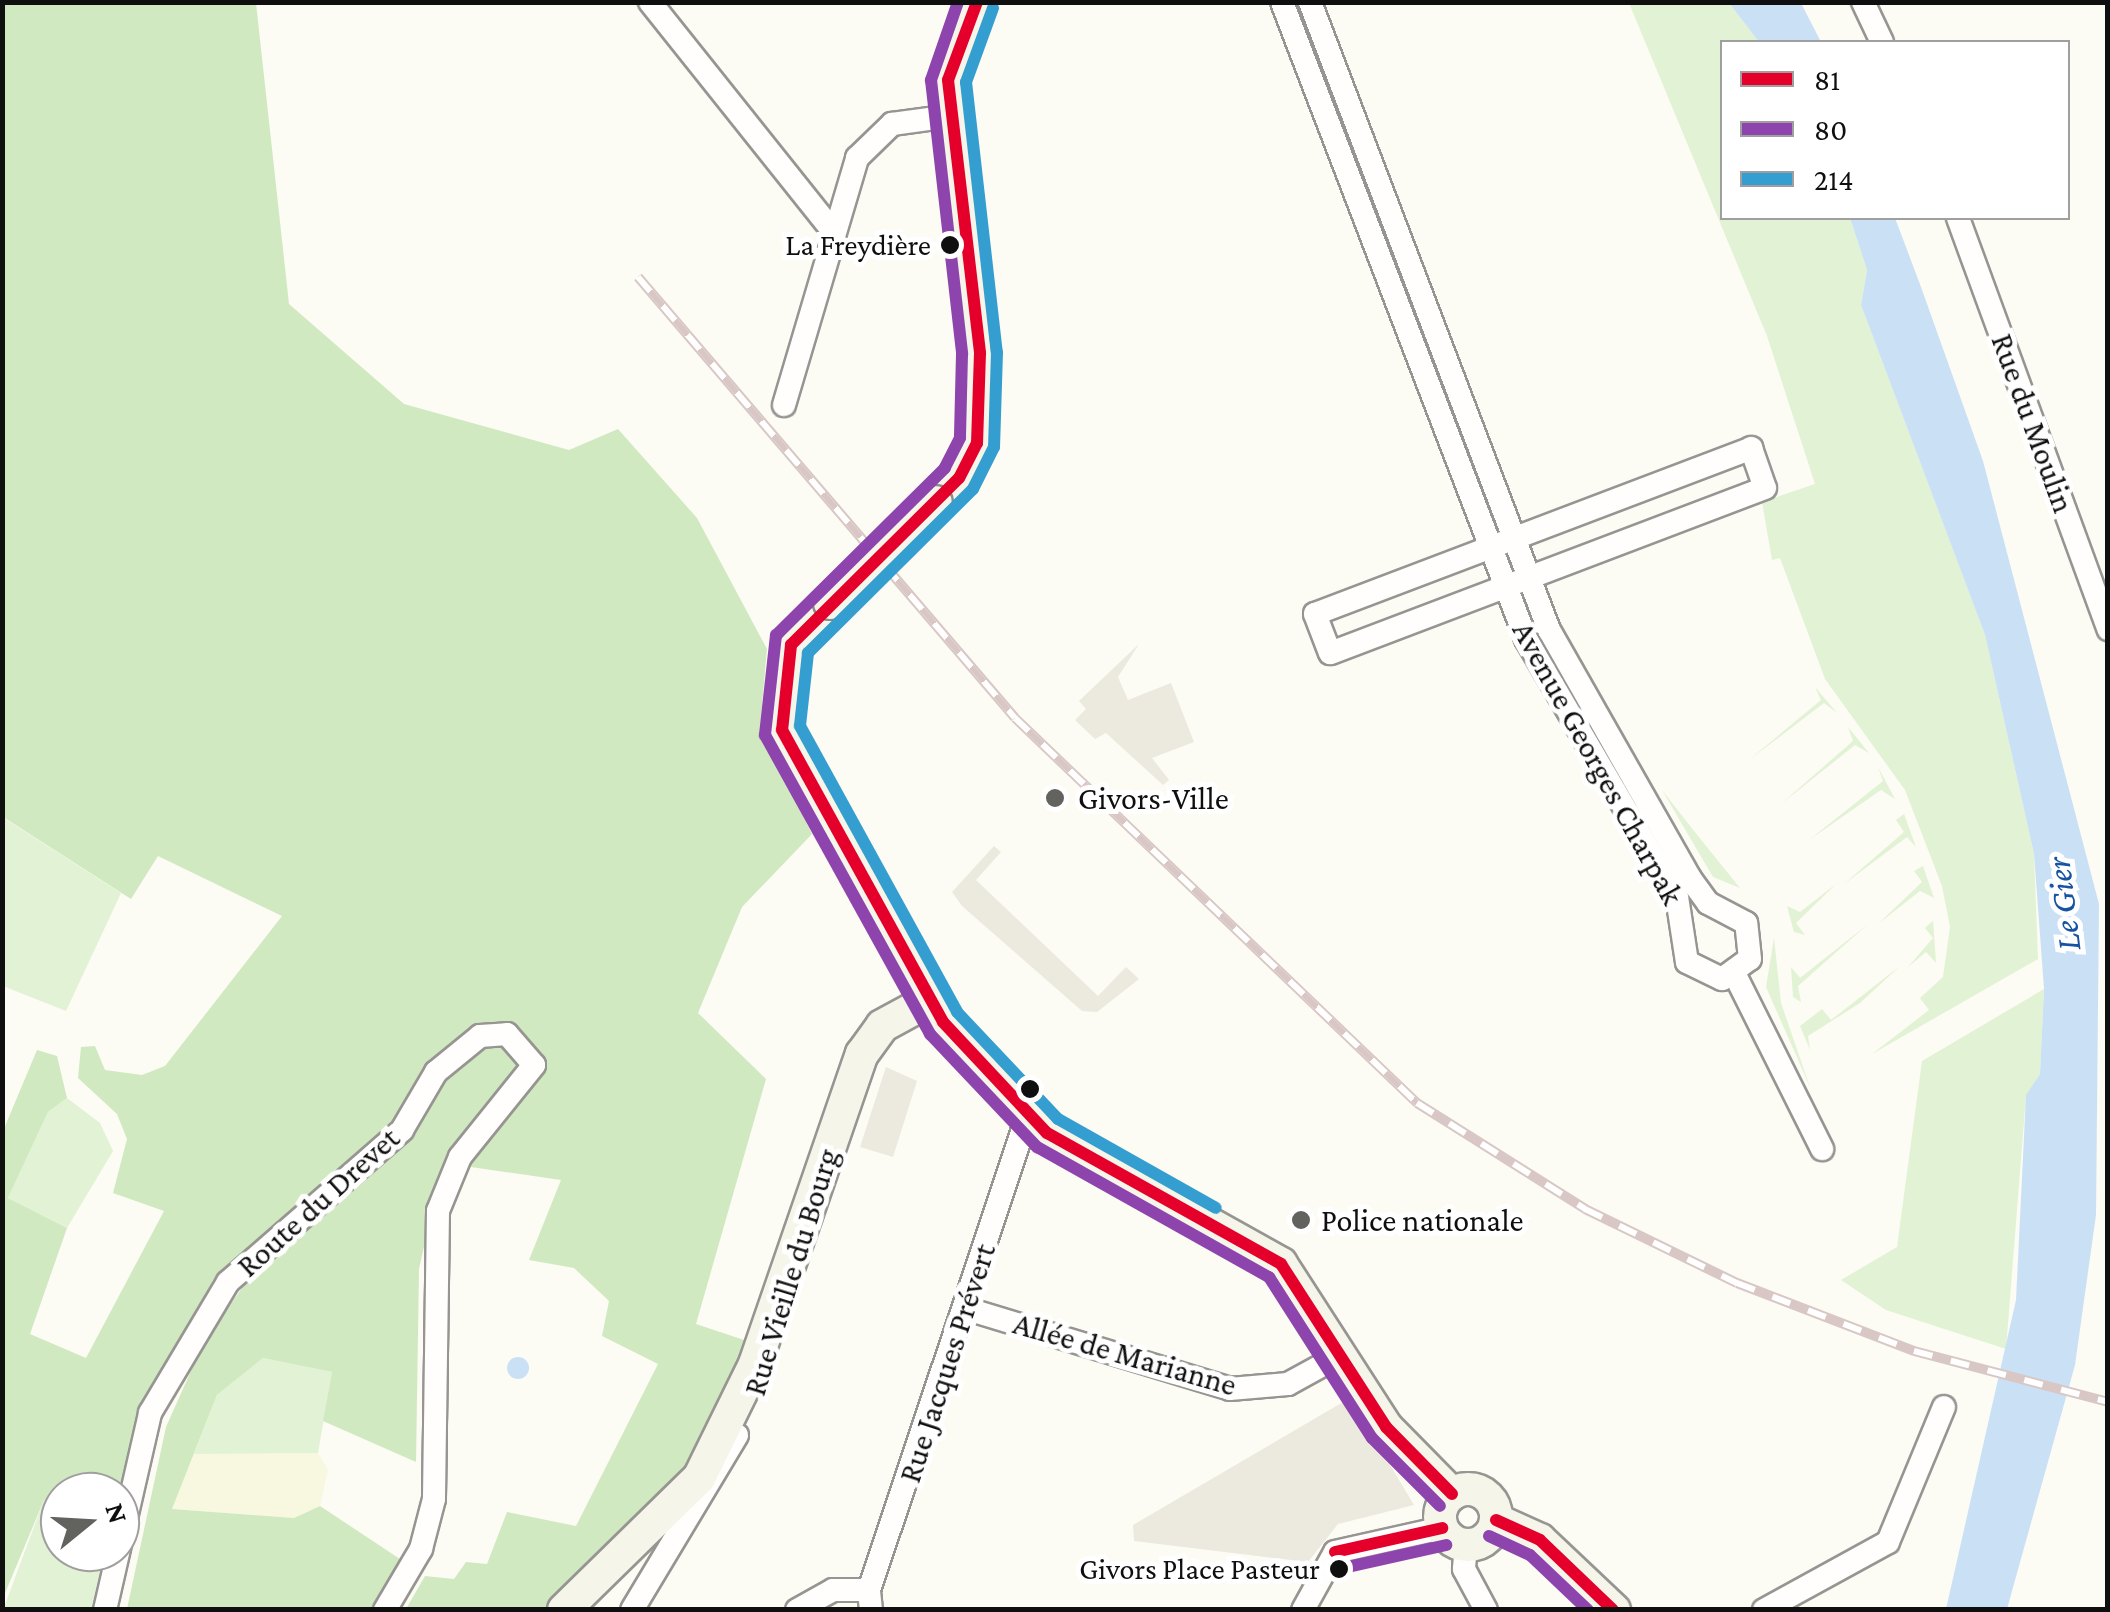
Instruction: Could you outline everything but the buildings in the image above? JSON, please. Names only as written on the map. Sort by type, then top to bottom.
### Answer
[{"type":"main road","points":[[977,2],[957,42],[950,116],[983,402],[972,458],[936,502],[830,603],[786,659],[782,730],[928,1002],[1028,1116],[1281,1264],[1386,1426],[1452,1494],[1454,1537],[1488,1538],[1496,1520]]},
{"type":"main road","name":"Rue Vieille du Bourg","points":[[783,1286],[862,1054],[882,1026],[928,1002]]},
{"type":"main road","points":[[564,1610],[699,1478],[783,1286]]},
{"type":"main road","points":[[1452,1494],[1482,1492],[1496,1520],[1540,1540],[1614,1610]]},
{"type":"street","points":[[650,2],[832,230]]},
{"type":"street","name":"Avenue Georges Charpak","points":[[1282,2],[1499,542]]},
{"type":"street","name":"Avenue Georges Charpak","points":[[1310,2],[1499,542],[1515,585],[1565,712],[1677,897],[1687,962],[1702,974],[1734,974],[1750,959],[1746,924],[1708,902],[1690,878],[1515,585]]},
{"type":"street","points":[[1864,2],[1881,40]]},
{"type":"street","points":[[784,405],[832,230],[858,158],[882,132],[950,116]]},
{"type":"street","name":"Rue du Moulin","points":[[1959,220],[2108,629]]},
{"type":"street","points":[[1751,448],[1765,488],[1330,653],[1315,614],[1499,542],[1751,448]]},
{"type":"street","points":[[1734,974],[1822,1149]]},
{"type":"street","name":"Route du Drevet","points":[[105,1610],[150,1414],[228,1282],[402,1130],[436,1072],[480,1036],[507,1034],[534,1065],[460,1157],[438,1211],[434,1498],[421,1549],[384,1610]]},
{"type":"street","name":"Rue Jacques Prévert","points":[[870,1600],[1028,1116]]},
{"type":"street","name":"Rue Vieille du Bourg","points":[[632,1610],[748,1413],[786,1308],[783,1286]]},
{"type":"street","name":"Allée de Marianne","points":[[964,1308],[1230,1389],[1288,1384],[1340,1356]]},
{"type":"street","points":[[1764,1610],[1888,1542],[1944,1407]]},
{"type":"street","points":[[1303,1610],[1336,1552],[1454,1537],[1464,1569],[1486,1610]]},
{"type":"street","points":[[797,1610],[833,1590],[870,1600]]},
{"type":"green space","points":[[3,3],[256,3],[289,304],[404,404],[569,450],[618,429],[697,518],[767,649],[760,729],[812,834],[742,907],[698,1013],[766,1079],[696,1324],[747,1341],[703,1459],[551,1609],[406,1609],[425,1576],[454,1579],[466,1562],[487,1564],[507,1512],[576,1526],[658,1364],[602,1336],[609,1301],[574,1268],[529,1260],[561,1180],[471,1167],[440,1175],[419,1269],[416,1462],[323,1421],[332,1372],[263,1358],[217,1395],[172,1509],[294,1518],[320,1506],[403,1561],[371,1609],[127,1609],[135,1572],[140,1572],[140,1548],[166,1427],[203,1344],[242,1288],[213,1280],[138,1430],[130,1472],[40,1472],[40,1510],[3,1598],[3,1131],[37,1050],[57,1056],[67,1098],[48,1112],[8,1198],[67,1228],[30,1334],[86,1358],[164,1211],[113,1193],[127,1139],[117,1114],[78,1078],[81,1047],[95,1046],[105,1070],[142,1075],[165,1066],[282,916],[158,856],[131,899],[3,817]]},
{"type":"green space","points":[[1629,3],[1729,3],[1757,40],[1720,40],[1720,220],[1851,220],[1867,270],[1861,305],[1985,635],[2034,854],[2038,959],[1872,1054],[1929,1010],[1920,998],[1943,977],[1950,927],[1942,886],[1905,790],[1825,679],[1780,558],[1772,560],[1762,502],[1815,484],[1767,336]]},
{"type":"green space","points":[[1815,687],[1837,713],[1824,703],[1749,760],[1821,700]]},
{"type":"green space","points":[[1848,727],[1869,753],[1855,745],[1781,804],[1853,741]]},
{"type":"green space","points":[[1878,767],[1895,799],[1881,790],[1809,840],[1883,781]]},
{"type":"green space","points":[[1662,790],[1694,831],[1740,888],[1713,877]]},
{"type":"green space","points":[[1904,814],[1916,847],[1907,837],[1844,884],[1904,832],[1896,820]]},
{"type":"green space","points":[[2,817],[121,893],[66,1011],[3,986]]},
{"type":"green space","points":[[1923,866],[1934,898],[1920,891],[1878,924],[1922,882],[1914,871]]},
{"type":"green space","points":[[1836,884],[1796,923],[1805,935],[1794,932],[1787,906],[1800,912]]},
{"type":"green space","points":[[1933,921],[1936,963],[1926,952],[1908,967],[1933,938],[1925,928]]},
{"type":"green space","points":[[1868,924],[1798,986],[1801,1002],[1793,997],[1791,967],[1800,978]]},
{"type":"green space","points":[[1774,938],[1781,1003],[1810,1087],[1766,987]]},
{"type":"green space","points":[[1900,966],[1860,1003],[1808,1036],[1810,1050],[1800,1026],[1822,1009],[1831,1020]]},
{"type":"green space","points":[[2044,989],[2040,1074],[2026,1096],[2006,1349],[1886,1310],[1841,1280],[1897,1247],[1922,1061]]},
{"type":"green space","points":[[67,1098],[100,1123],[113,1151],[67,1228],[8,1198],[48,1112]]},
{"type":"green space","points":[[263,1358],[332,1372],[318,1453],[194,1454],[217,1395]]},
{"type":"green space","points":[[318,1453],[328,1470],[320,1506],[294,1518],[172,1509],[194,1454]]},
{"type":"green space","points":[[40,1511],[40,1572],[106,1572],[94,1609],[3,1610]]},
{"type":"shaded area","points":[[1139,644],[1118,677],[1128,700],[1171,683],[1194,742],[1152,758],[1169,780],[1163,785],[1106,733],[1095,739],[1075,720],[1086,709],[1079,701]]},
{"type":"shaded area","points":[[994,846],[1001,852],[976,880],[1098,996],[1126,967],[1139,979],[1097,1012],[1082,1011],[962,906],[952,892]]},
{"type":"shaded area","points":[[886,1067],[917,1081],[893,1157],[860,1147]]},
{"type":"shaded area","points":[[1350,1398],[1414,1505],[1338,1524],[1308,1562],[1134,1541],[1133,1525]]},
{"type":"water","points":[[1729,3],[1801,3],[1820,40],[1757,40]]},
{"type":"water","name":"Le Gier","points":[[1851,220],[1896,220],[1983,461],[2099,904],[2096,1215],[2075,1365],[2007,1609],[1946,1609],[2016,1300],[2026,1095],[2040,1074],[2044,989],[2034,854],[1985,635],[1861,305],[1867,270]]},
{"type":"water","points":[[518,1357],[526,1360],[526,1376],[518,1379],[510,1376],[507,1368],[510,1360]]},
{"type":"railway","points":[[638,277],[1015,718],[1417,1103],[1585,1209],[1737,1283],[1914,1351],[2108,1402]]},
{"type":"transit line","name":"80","points":[[958,2],[931,80],[962,354],[960,438],[945,468],[776,635],[765,735],[930,1034],[1037,1147],[1269,1277],[1372,1438],[1440,1506]]},
{"type":"transit line","name":"81","points":[[977,2],[948,80],[980,353],[977,443],[959,478],[791,645],[782,730],[943,1022],[1047,1133],[1281,1264],[1386,1427],[1452,1494]]},
{"type":"transit line","name":"214","points":[[993,8],[966,82],[997,352],[994,447],[973,489],[808,653],[800,726],[957,1012],[1058,1119],[1216,1208]]},
{"type":"transit line","name":"81","points":[[1496,1520],[1540,1540],[1613,1610]]},
{"type":"transit line","name":"81","points":[[1335,1552],[1442,1528]]},
{"type":"transit line","name":"80","points":[[1489,1536],[1530,1555],[1588,1610]]},
{"type":"transit line","name":"80","points":[[1339,1569],[1446,1545]]},
{"type":"place","name":"La Freydière","points":[[950,245]]},
{"type":"place","name":"Givors-Ville","points":[[1055,798]]},
{"type":"place","name":"Police nationale","points":[[1301,1220]]},
{"type":"place","name":"Givors Place Pasteur","points":[[1339,1569]]}]
